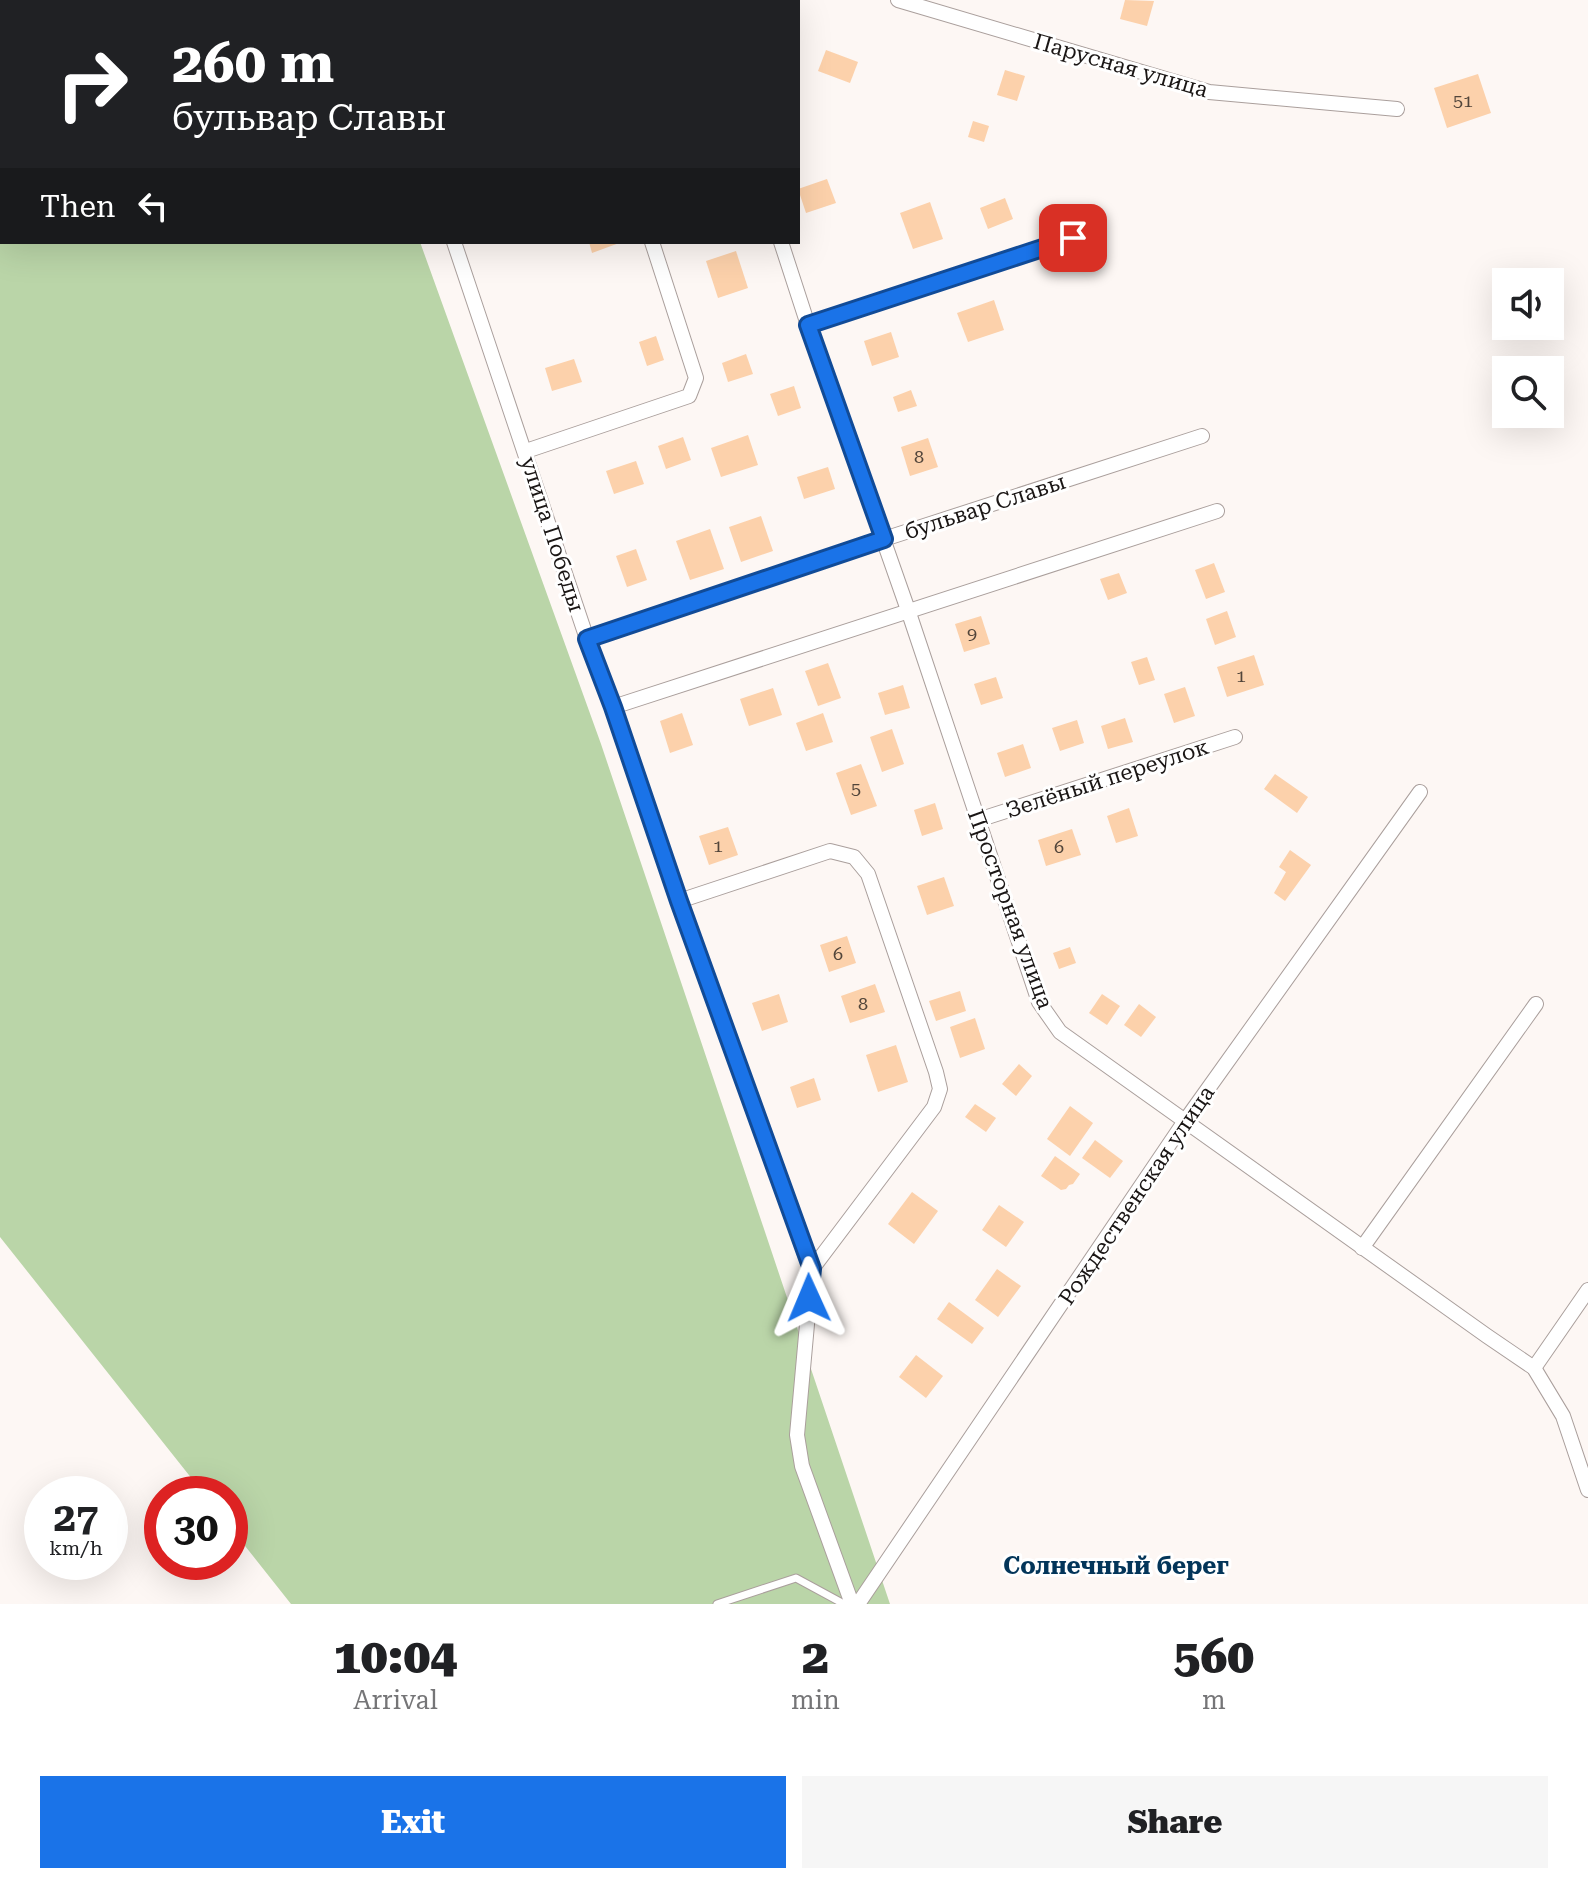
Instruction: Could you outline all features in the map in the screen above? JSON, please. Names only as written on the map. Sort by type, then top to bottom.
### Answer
[{"type":"street","name":"Парусная улица","points":[[898,0],[1209,92],[1397,109]]},
{"type":"street","points":[[808,325],[1073,238]]},
{"type":"street","name":"улица Победы","points":[[455,244],[587,639],[812,1269],[797,1435],[802,1466],[855,1604]]},
{"type":"street","points":[[526,451],[689,396],[696,378],[653,244]]},
{"type":"street","name":"Просторная улица","points":[[782,244],[1039,1002],[1060,1032],[1534,1368],[1563,1416],[1588,1490]]},
{"type":"street","name":"бульвар Славы","points":[[587,639],[1202,436]]},
{"type":"street","points":[[613,707],[1217,511]]},
{"type":"street","name":"Зелёный переулок","points":[[978,820],[1235,737]]},
{"type":"street","name":"Рождественская улица","points":[[855,1604],[1185,1121],[1420,792]]},
{"type":"street","points":[[679,901],[830,851],[854,857],[868,874],[940,1089],[934,1107],[812,1269]]},
{"type":"street","points":[[1362,1248],[1536,1004]]},
{"type":"street","points":[[1534,1368],[1588,1290]]},
{"type":"lane","points":[[717,1604],[796,1578],[844,1604]]},
{"type":"green space","points":[[0,244],[421,244],[601,744],[890,1604],[291,1604],[248,1550],[248,1476],[190,1476],[0,1237]]},
{"type":"building","points":[[1125,0],[1154,1],[1147,26],[1120,19]]},
{"type":"building","points":[[826,50],[858,62],[850,83],[818,71]]},
{"type":"building","points":[[1005,70],[1025,76],[1017,101],[997,95]]},
{"type":"building","points":[[1478,74],[1491,113],[1447,128],[1434,88]]},
{"type":"building","points":[[973,121],[989,126],[984,142],[968,137]]},
{"type":"building","points":[[827,179],[836,203],[806,213],[800,188]]},
{"type":"building","points":[[1005,198],[1013,219],[988,229],[980,208]]},
{"type":"building","points":[[930,202],[943,239],[913,249],[900,213]]},
{"type":"building","points":[[590,244],[617,244],[592,253]]},
{"type":"building","points":[[736,251],[748,288],[718,298],[706,261]]},
{"type":"building","points":[[994,300],[1004,330],[968,342],[957,313]]},
{"type":"building","points":[[891,332],[899,357],[872,366],[864,341]]},
{"type":"building","points":[[656,336],[664,360],[647,366],[639,342]]},
{"type":"building","points":[[746,354],[753,374],[728,382],[722,363]]},
{"type":"building","points":[[574,359],[582,382],[552,391],[545,368]]},
{"type":"building","points":[[794,386],[801,408],[778,416],[770,394]]},
{"type":"building","points":[[911,390],[917,406],[898,412],[893,397]]},
{"type":"building","points":[[748,435],[758,465],[721,477],[711,448]]},
{"type":"building","points":[[683,437],[691,460],[666,469],[658,446]]},
{"type":"building","points":[[928,438],[938,467],[910,476],[901,447]]},
{"type":"building","points":[[636,461],[644,484],[614,494],[606,471]]},
{"type":"building","points":[[828,467],[835,489],[804,499],[797,477]]},
{"type":"building","points":[[761,516],[773,551],[741,562],[729,527]]},
{"type":"building","points":[[710,529],[724,569],[690,580],[676,541]]},
{"type":"building","points":[[636,549],[647,580],[627,587],[616,556]]},
{"type":"building","points":[[1214,563],[1225,592],[1206,599],[1195,570]]},
{"type":"building","points":[[1119,573],[1127,593],[1108,600],[1100,579]]},
{"type":"building","points":[[1227,611],[1236,637],[1215,645],[1206,619]]},
{"type":"building","points":[[981,616],[990,644],[964,652],[955,624]]},
{"type":"building","points":[[1254,655],[1264,685],[1227,697],[1217,667]]},
{"type":"building","points":[[1147,657],[1155,680],[1139,685],[1131,662]]},
{"type":"building","points":[[828,663],[841,698],[818,706],[805,671]]},
{"type":"building","points":[[996,677],[1003,698],[981,705],[974,684]]},
{"type":"building","points":[[903,685],[910,708],[885,715],[878,693]]},
{"type":"building","points":[[1185,687],[1195,716],[1174,723],[1164,694]]},
{"type":"building","points":[[773,688],[782,715],[749,726],[740,699]]},
{"type":"building","points":[[682,713],[693,745],[670,753],[660,721]]},
{"type":"building","points":[[823,713],[833,742],[806,751],[796,723]]},
{"type":"building","points":[[1125,718],[1133,742],[1108,749],[1101,726]]},
{"type":"building","points":[[1077,720],[1084,743],[1060,751],[1052,728]]},
{"type":"building","points":[[892,729],[904,764],[882,772],[870,737]]},
{"type":"building","points":[[1023,744],[1031,768],[1005,777],[997,753]]},
{"type":"building","points":[[861,764],[877,806],[851,815],[836,773]]},
{"type":"building","points":[[1275,774],[1308,797],[1297,813],[1264,789]]},
{"type":"building","points":[[935,803],[943,829],[922,836],[914,810]]},
{"type":"building","points":[[1129,808],[1138,836],[1116,843],[1107,816]]},
{"type":"building","points":[[728,827],[738,855],[709,865],[699,836]]},
{"type":"building","points":[[1072,829],[1081,855],[1046,866],[1038,840]]},
{"type":"building","points":[[1290,850],[1311,865],[1285,901],[1274,893],[1286,872],[1279,867]]},
{"type":"building","points":[[944,877],[954,906],[927,915],[917,886]]},
{"type":"building","points":[[847,936],[856,963],[829,972],[820,945]]},
{"type":"building","points":[[1070,947],[1076,963],[1059,969],[1053,953]]},
{"type":"building","points":[[875,984],[885,1012],[850,1023],[841,996]]},
{"type":"building","points":[[960,991],[966,1011],[936,1021],[929,1001]]},
{"type":"building","points":[[779,994],[788,1022],[762,1031],[752,1003]]},
{"type":"building","points":[[1102,994],[1120,1006],[1107,1025],[1089,1013]]},
{"type":"building","points":[[1139,1004],[1156,1017],[1141,1037],[1124,1025]]},
{"type":"building","points":[[975,1018],[985,1049],[960,1058],[950,1027]]},
{"type":"building","points":[[896,1045],[908,1082],[878,1092],[866,1055]]},
{"type":"building","points":[[1019,1064],[1032,1076],[1016,1096],[1002,1084]]},
{"type":"building","points":[[814,1078],[821,1100],[797,1108],[790,1087]]},
{"type":"building","points":[[975,1104],[996,1118],[986,1132],[965,1117]]},
{"type":"building","points":[[1070,1106],[1093,1123],[1070,1156],[1047,1139]]},
{"type":"building","points":[[1095,1140],[1123,1161],[1110,1178],[1082,1158]]},
{"type":"building","points":[[1055,1156],[1080,1174],[1066,1189],[1061,1190],[1041,1176]]},
{"type":"building","points":[[912,1192],[938,1211],[914,1244],[888,1224]]},
{"type":"building","points":[[999,1205],[1024,1222],[1006,1247],[982,1230]]},
{"type":"building","points":[[997,1269],[1021,1286],[998,1317],[975,1300]]},
{"type":"building","points":[[949,1302],[984,1328],[972,1344],[937,1319]]},
{"type":"building","points":[[916,1355],[943,1376],[926,1398],[899,1377]]},
{"type":"district","name":"Солнечный берег","points":[[1116,1566]]},
{"type":"route","points":[[809,1298],[812,1269],[587,639],[884,539],[808,325],[1073,238]]}]
